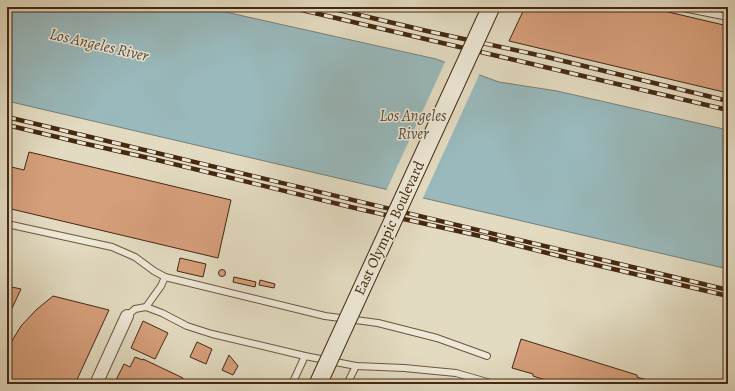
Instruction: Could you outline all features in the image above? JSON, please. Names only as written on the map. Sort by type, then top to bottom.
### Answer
[{"type":"main road","name":"East Olympic Boulevard","points":[[318,384],[491,7]]},
{"type":"street","points":[[96,384],[128,316]]},
{"type":"lane","points":[[678,7],[728,17]]},
{"type":"lane","points":[[7,224],[112,247],[135,257],[165,277],[325,316],[378,323],[437,338],[487,356]]},
{"type":"lane","points":[[146,307],[162,286],[165,277]]},
{"type":"lane","points":[[128,316],[135,309],[146,307],[162,313],[187,326],[212,334],[305,356],[356,366],[404,368],[456,373],[494,384]]},
{"type":"lane","points":[[292,384],[305,356]]},
{"type":"lane","points":[[348,384],[356,366]]},
{"type":"water","name":"Los Angeles River","points":[[7,7],[203,7],[436,59],[499,82],[557,91],[728,130],[728,269],[7,101]]},
{"type":"pier","points":[[446,60],[480,73],[422,200],[386,191]]},
{"type":"building","points":[[525,7],[574,7],[581,9],[582,7],[647,7],[728,26],[728,93],[509,41]]},
{"type":"building","points":[[29,152],[231,200],[218,258],[7,208],[7,166],[24,170]]},
{"type":"building","points":[[180,258],[206,264],[203,277],[177,271]]},
{"type":"building","points":[[222,269],[226,273],[222,277],[218,273]]},
{"type":"building","points":[[234,277],[256,282],[255,287],[233,282]]},
{"type":"building","points":[[260,280],[275,284],[274,288],[259,285]]},
{"type":"building","points":[[7,286],[21,289],[7,319]]},
{"type":"building","points":[[53,296],[109,310],[75,384],[7,384],[7,349],[21,326],[36,310]]},
{"type":"building","points":[[143,321],[168,333],[155,359],[131,348]]},
{"type":"building","points":[[521,339],[637,375],[637,377],[660,384],[558,384],[533,376],[533,374],[512,368]]},
{"type":"building","points":[[197,342],[212,349],[206,364],[190,357]]},
{"type":"building","points":[[229,355],[238,366],[233,375],[222,370]]},
{"type":"building","points":[[135,357],[143,359],[183,378],[183,384],[114,384],[124,364],[130,367]]},
{"type":"railway","points":[[289,7],[728,110]]},
{"type":"railway","points":[[326,7],[547,57],[728,101]]},
{"type":"railway","points":[[7,117],[728,290]]},
{"type":"railway","points":[[7,125],[728,296]]}]
